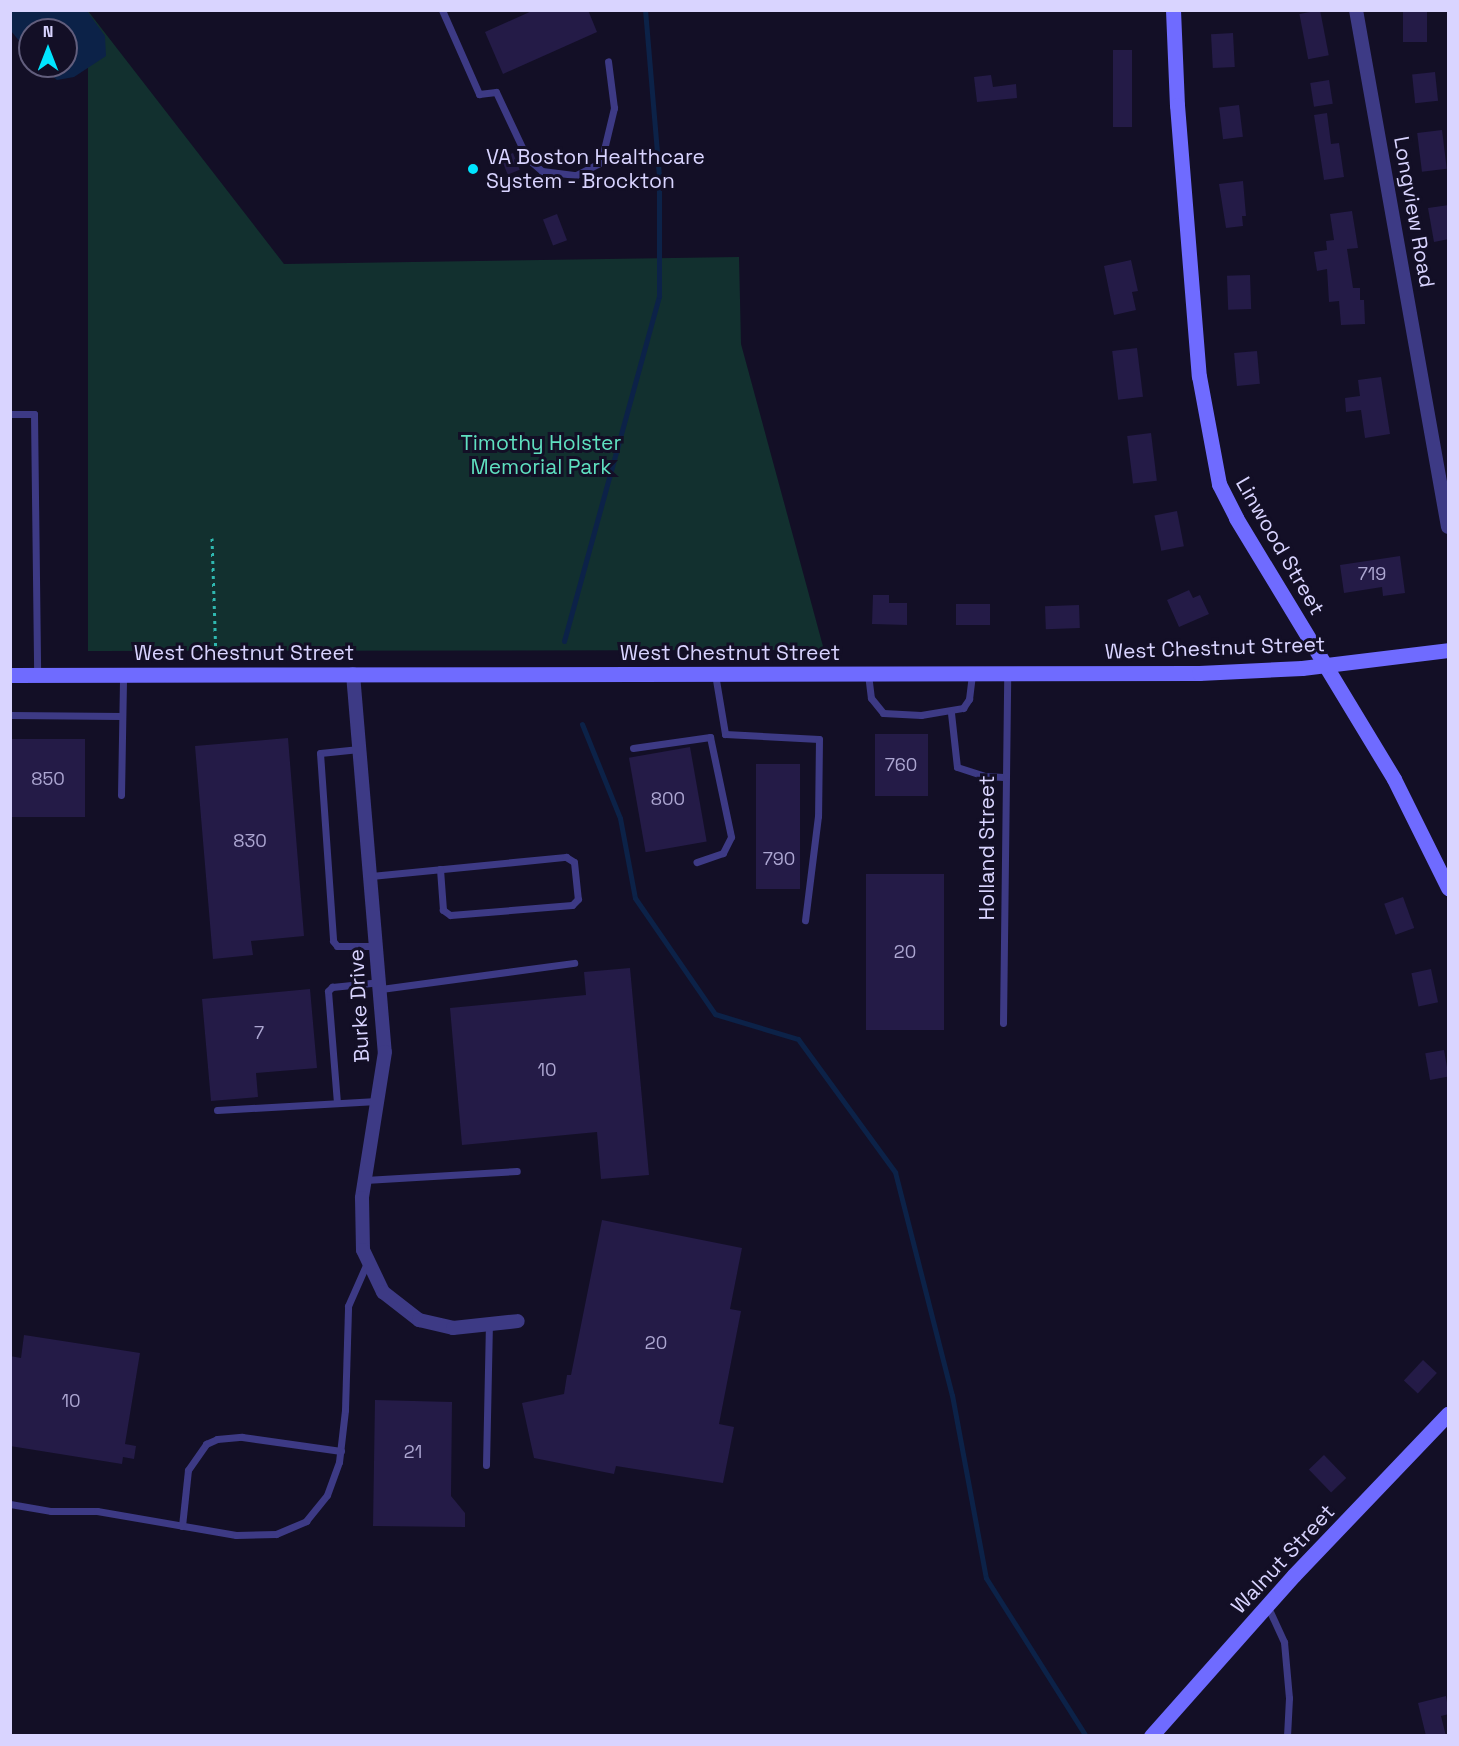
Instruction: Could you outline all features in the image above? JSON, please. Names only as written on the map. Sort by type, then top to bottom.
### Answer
[{"type":"main road","name":"Linwood Street","points":[[1173,10],[1177,105],[1199,376],[1210,448],[1219,484],[1236,518],[1328,665],[1394,779],[1449,888]]},
{"type":"main road","name":"West Chestnut Street","points":[[10,675],[1210,673],[1328,665],[1449,650]]},
{"type":"main road","name":"Walnut Street","points":[[1151,1736],[1267,1605],[1449,1414]]},
{"type":"street","name":"Longview Road","points":[[1356,10],[1449,527]]},
{"type":"street","name":"Burke Drive","points":[[352,674],[385,1052],[380,1101],[360,1218],[367,1263],[393,1303],[419,1320],[453,1328],[518,1321]]},
{"type":"lane","points":[[442,10],[479,94],[496,92],[527,158],[542,171],[576,175],[601,162],[614,108],[608,61]]},
{"type":"lane","points":[[10,414],[34,414],[37,675]]},
{"type":"lane","points":[[868,674],[871,698],[884,713],[951,713],[963,708],[969,699],[972,673]]},
{"type":"lane","name":"Holland Street","points":[[1003,1023],[1004,777],[1007,673]]},
{"type":"lane","points":[[715,674],[725,734]]},
{"type":"lane","points":[[121,795],[123,675]]},
{"type":"lane","points":[[951,713],[957,767],[984,776],[1004,777]]},
{"type":"lane","points":[[10,715],[122,716]]},
{"type":"lane","points":[[633,748],[725,734],[819,739],[818,816],[805,920]]},
{"type":"lane","points":[[697,862],[723,853],[731,837],[710,737]]},
{"type":"lane","points":[[359,749],[323,750],[320,753],[333,941],[336,946],[377,946]]},
{"type":"lane","points":[[371,876],[440,869],[566,857],[574,862],[578,898],[572,905],[450,915],[443,910],[440,869]]},
{"type":"lane","points":[[336,1103],[328,992],[332,987],[381,986],[574,963]]},
{"type":"lane","points":[[217,1110],[380,1101]]},
{"type":"lane","points":[[365,1180],[517,1171]]},
{"type":"lane","points":[[10,1504],[51,1510],[97,1510],[182,1526],[259,1536],[292,1528],[306,1521],[327,1496],[341,1451],[348,1306],[351,1290],[367,1263]]},
{"type":"lane","points":[[486,1465],[489,1325]]},
{"type":"lane","points":[[182,1526],[188,1470],[206,1444],[217,1439],[242,1437],[341,1451]]},
{"type":"lane","points":[[1267,1605],[1284,1642],[1289,1698],[1287,1736]]},
{"type":"path","points":[[212,538],[216,674]]},
{"type":"green space","name":"Timothy Holster Memorial Park","points":[[88,11],[284,264],[739,257],[741,344],[824,650],[88,651]]},
{"type":"water","points":[[10,11],[87,11],[105,36],[106,56],[78,74],[78,18],[18,18],[18,39],[11,31]]},
{"type":"building","points":[[534,10],[588,10],[597,32],[503,74],[485,32]]},
{"type":"building","points":[[1320,10],[1329,55],[1308,59],[1299,14]]},
{"type":"building","points":[[1403,10],[1427,10],[1427,42],[1403,42]]},
{"type":"building","points":[[1233,33],[1235,67],[1213,68],[1211,34]]},
{"type":"building","points":[[1113,50],[1132,50],[1132,127],[1113,127]]},
{"type":"building","points":[[1435,72],[1438,101],[1415,103],[1412,74]]},
{"type":"building","points":[[991,75],[993,87],[1016,84],[1017,98],[977,102],[974,77]]},
{"type":"building","points":[[1329,80],[1333,104],[1314,107],[1310,83]]},
{"type":"building","points":[[1239,105],[1243,137],[1223,139],[1219,107]]},
{"type":"building","points":[[1327,113],[1331,144],[1339,143],[1344,177],[1324,180],[1314,115]]},
{"type":"building","points":[[1442,130],[1447,169],[1422,172],[1417,133]]},
{"type":"building","points":[[513,153],[520,170],[508,175],[501,158]]},
{"type":"building","points":[[1243,181],[1246,216],[1242,216],[1243,226],[1226,228],[1219,184]]},
{"type":"building","points":[[1449,205],[1449,239],[1434,242],[1428,208]]},
{"type":"building","points":[[1352,211],[1358,248],[1347,249],[1353,288],[1360,288],[1360,300],[1364,300],[1365,324],[1341,325],[1339,301],[1329,302],[1327,269],[1317,271],[1314,252],[1327,250],[1326,241],[1334,240],[1330,214]]},
{"type":"building","points":[[557,214],[567,240],[553,246],[543,219]]},
{"type":"building","points":[[1131,260],[1138,291],[1132,292],[1136,310],[1114,315],[1104,266]]},
{"type":"building","points":[[1250,275],[1251,309],[1228,310],[1227,276]]},
{"type":"building","points":[[1137,348],[1143,397],[1118,400],[1112,351]]},
{"type":"building","points":[[1257,351],[1260,384],[1237,386],[1234,353]]},
{"type":"building","points":[[1381,377],[1390,434],[1365,438],[1361,410],[1346,412],[1345,398],[1360,396],[1358,380]]},
{"type":"building","points":[[1151,433],[1157,481],[1133,484],[1127,436]]},
{"type":"building","points":[[1177,511],[1184,546],[1161,551],[1154,515]]},
{"type":"building","points":[[1400,556],[1405,593],[1383,596],[1382,587],[1344,593],[1340,565]]},
{"type":"building","points":[[1189,590],[1193,598],[1200,595],[1209,614],[1179,627],[1167,600]]},
{"type":"building","points":[[873,595],[889,595],[889,603],[907,603],[907,625],[872,624]]},
{"type":"building","points":[[956,604],[990,604],[990,625],[956,625]]},
{"type":"building","points":[[1079,605],[1080,628],[1046,629],[1045,606]]},
{"type":"building","points":[[875,734],[928,734],[928,796],[875,796]]},
{"type":"building","points":[[288,738],[304,936],[251,941],[253,955],[213,959],[195,746]]},
{"type":"building","points":[[10,739],[85,739],[85,817],[10,817]]},
{"type":"building","points":[[690,747],[707,842],[646,852],[629,758]]},
{"type":"building","points":[[756,764],[800,764],[800,889],[756,889]]},
{"type":"building","points":[[866,874],[944,874],[944,1030],[866,1030]]},
{"type":"building","points":[[1403,897],[1414,928],[1395,935],[1384,904]]},
{"type":"building","points":[[630,968],[649,1175],[601,1179],[597,1132],[462,1145],[450,1008],[586,995],[584,972]]},
{"type":"building","points":[[1431,969],[1438,1002],[1419,1006],[1411,973]]},
{"type":"building","points":[[310,989],[317,1068],[256,1073],[258,1097],[211,1101],[202,999]]},
{"type":"building","points":[[1444,1050],[1448,1077],[1430,1080],[1425,1053]]},
{"type":"building","points":[[602,1220],[742,1248],[730,1309],[741,1311],[719,1424],[734,1427],[723,1483],[616,1466],[614,1474],[534,1458],[522,1403],[564,1394],[567,1375],[571,1375]]},
{"type":"building","points":[[24,1335],[140,1353],[125,1444],[136,1446],[134,1459],[123,1457],[122,1464],[10,1446],[10,1356],[21,1358]]},
{"type":"building","points":[[1423,1360],[1437,1373],[1418,1393],[1404,1380]]},
{"type":"building","points":[[375,1400],[452,1402],[451,1496],[465,1513],[465,1527],[373,1526]]},
{"type":"building","points":[[1324,1455],[1346,1478],[1331,1493],[1309,1470]]},
{"type":"building","points":[[1446,1696],[1449,1714],[1441,1716],[1446,1736],[1426,1736],[1418,1703]]},
{"type":"waterway","points":[[564,641],[659,296],[659,176],[645,10]]},
{"type":"waterway","points":[[582,724],[620,818],[635,898],[715,1014],[798,1039],[895,1172],[952,1395],[986,1578],[1086,1736]]},
{"type":"place","name":"VA Boston Healthcare System - Brockton","points":[[473,169]]}]
